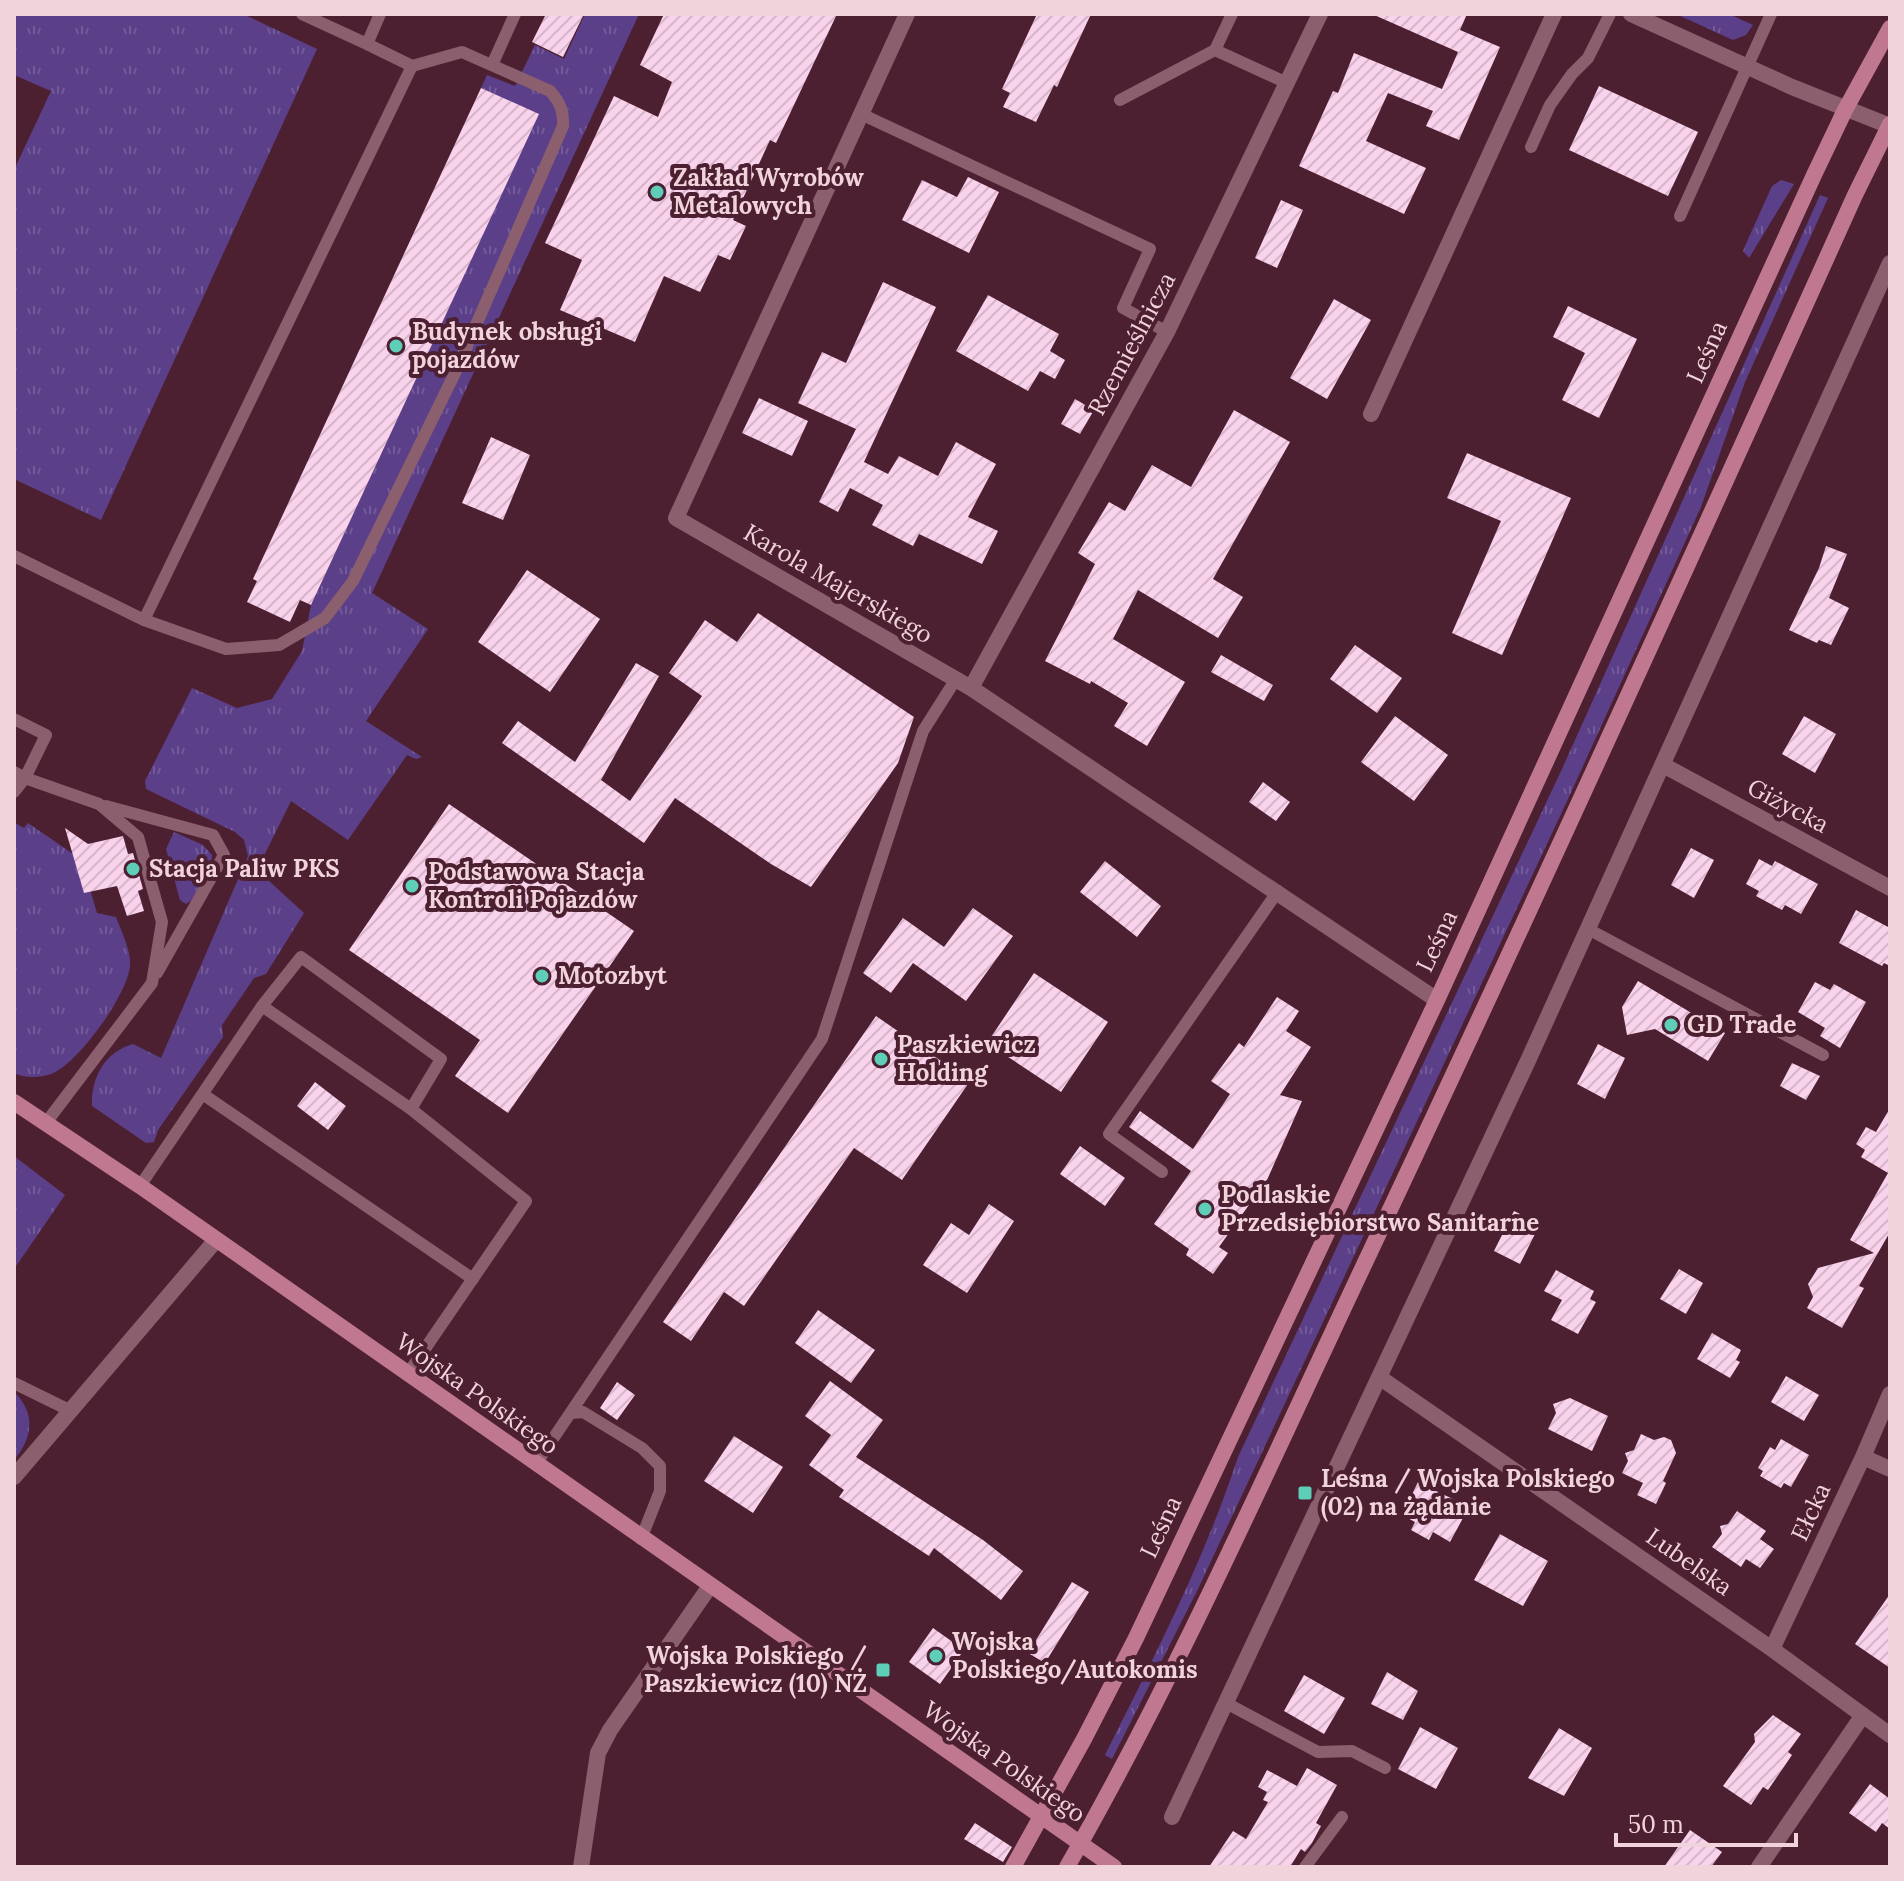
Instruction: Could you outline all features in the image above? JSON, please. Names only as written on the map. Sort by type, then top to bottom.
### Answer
[{"type":"main road","name":"Leśna","points":[[1013,1867],[1136,1638],[1437,1000],[1845,110],[1890,28]]},
{"type":"main road","points":[[1067,1867],[1210,1592],[1434,1117],[1855,195],[1890,125]]},
{"type":"main road","name":"Wojska Polskiego","points":[[14,1102],[140,1186],[1114,1867]]},
{"type":"street","name":"Karola Majerskiego","points":[[907,14],[676,518],[971,688],[1437,1000]]},
{"type":"street","name":"Rzemieślnicza","points":[[971,688],[1167,332],[1320,14]]},
{"type":"street","points":[[1371,414],[1554,14]]},
{"type":"street","points":[[1639,15],[1845,110],[1890,125]]},
{"type":"street","points":[[1172,1817],[1588,929],[1890,263]]},
{"type":"street","name":"Giżycka","points":[[1663,765],[1890,888]]},
{"type":"street","points":[[14,1477],[216,1240]]},
{"type":"street","name":"Lubelska","points":[[1379,1377],[1772,1649],[1890,1735]]},
{"type":"street","name":"Ełcka","points":[[1772,1649],[1890,1394]]},
{"type":"street","points":[[1863,1457],[1890,1469]]},
{"type":"street","points":[[581,1867],[598,1753],[610,1730],[710,1586]]},
{"type":"street","points":[[1759,1867],[1863,1715]]},
{"type":"lane","points":[[14,556],[144,620],[226,649],[279,645],[325,618],[353,581],[455,373],[563,126],[561,106],[550,91],[462,52],[412,66],[302,14]]},
{"type":"lane","points":[[367,44],[380,14]]},
{"type":"lane","points":[[492,65],[515,14]]},
{"type":"lane","points":[[1120,100],[1215,50],[1232,14]]},
{"type":"lane","points":[[1531,147],[1550,105],[1588,58],[1610,14]]},
{"type":"lane","points":[[1680,216],[1771,14]]},
{"type":"lane","points":[[1215,50],[1287,83]]},
{"type":"lane","points":[[144,620],[412,66]]},
{"type":"lane","points":[[861,114],[1150,249],[1123,308],[1167,332]]},
{"type":"lane","points":[[536,1464],[822,1039],[923,731],[956,679]]},
{"type":"lane","points":[[14,719],[46,735],[20,775],[14,792]]},
{"type":"lane","points":[[20,775],[99,804],[213,835],[224,855],[152,983],[45,1124]]},
{"type":"lane","points":[[99,804],[138,837],[162,922],[152,983]]},
{"type":"lane","points":[[1162,1172],[1109,1134],[1278,891]]},
{"type":"lane","points":[[1588,929],[1823,1055]]},
{"type":"lane","points":[[140,1186],[262,1006],[301,957],[441,1059],[411,1109]]},
{"type":"lane","points":[[262,1006],[411,1109],[526,1201],[407,1375]]},
{"type":"lane","points":[[204,1095],[473,1279]]},
{"type":"lane","points":[[14,1383],[71,1411]]},
{"type":"lane","points":[[572,1413],[583,1412],[642,1448],[660,1466],[660,1491],[641,1539]]},
{"type":"lane","points":[[1226,1703],[1318,1752],[1352,1751],[1385,1768]]},
{"type":"lane","points":[[1305,1867],[1342,1817]]},
{"type":"green space","points":[[14,14],[243,14],[317,49],[101,520],[14,479],[14,170],[51,91],[14,75]]},
{"type":"green space","points":[[585,14],[639,14],[372,593],[428,629],[366,721],[422,757],[416,759],[407,755],[348,840],[291,801],[257,870],[304,913],[266,974],[254,978],[222,1025],[223,1037],[158,1130],[154,1142],[146,1143],[92,1106],[97,1076],[107,1059],[133,1044],[161,1058],[248,856],[244,840],[235,832],[146,789],[145,781],[192,688],[237,708],[272,699],[302,651],[311,605],[538,115],[481,88],[487,75],[515,86],[535,45],[564,59]]},
{"type":"green space","points":[[1676,14],[1729,14],[1753,25],[1746,35],[1733,40]]},
{"type":"green space","points":[[1781,180],[1794,184],[1749,258],[1743,251],[1745,246],[1772,186]]},
{"type":"green space","points":[[1820,195],[1828,198],[1745,382],[1701,507],[1568,799],[1198,1589],[1112,1759],[1105,1755],[1194,1571],[1238,1457],[1562,769]]},
{"type":"green space","points":[[15,823],[24,828],[28,823],[80,856],[97,913],[116,917],[130,959],[121,993],[100,1027],[62,1068],[37,1077],[14,1073]]},
{"type":"green space","points":[[174,832],[203,845],[212,855],[204,883],[186,904],[180,900],[166,849]]},
{"type":"green space","points":[[14,1156],[65,1195],[14,1269]]},
{"type":"green space","points":[[14,1392],[26,1408],[29,1426],[25,1443],[14,1460]]},
{"type":"building","points":[[546,14],[584,14],[563,57],[532,42]]},
{"type":"building","points":[[664,14],[837,14],[776,143],[770,140],[733,220],[746,226],[730,260],[718,255],[700,292],[664,276],[635,342],[560,310],[582,260],[545,243],[614,96],[658,117],[672,82],[640,65]]},
{"type":"building","points":[[1037,14],[1091,14],[1057,87],[1054,85],[1036,122],[1003,107],[1010,93],[1002,89]]},
{"type":"building","points":[[1372,14],[1467,14],[1460,30],[1500,47],[1459,140],[1426,126],[1433,111],[1388,93],[1366,141],[1426,168],[1404,214],[1299,166],[1333,91],[1338,93],[1354,53],[1442,89],[1458,52]]},
{"type":"building","points":[[1599,86],[1698,132],[1668,196],[1569,150]]},
{"type":"building","name":"Budynek obsługi pojazdów","points":[[481,88],[539,114],[311,605],[300,600],[290,622],[247,602],[257,581],[253,579]]},
{"type":"building","points":[[968,177],[999,192],[969,253],[902,220],[922,180],[957,197]]},
{"type":"building","points":[[1281,200],[1303,210],[1277,268],[1255,258]]},
{"type":"building","points":[[883,282],[936,307],[864,462],[888,474],[899,456],[938,476],[956,442],[996,464],[968,517],[998,531],[982,564],[919,534],[913,546],[872,525],[883,505],[850,488],[838,512],[819,502],[856,429],[798,403],[822,352],[846,363]]},
{"type":"building","points":[[988,295],[1059,334],[1050,351],[1065,360],[1055,379],[1040,371],[1028,391],[956,351]]},
{"type":"building","points":[[1334,299],[1371,320],[1327,399],[1290,378]]},
{"type":"building","points":[[1568,306],[1637,339],[1599,418],[1562,400],[1585,353],[1553,337]]},
{"type":"building","points":[[759,398],[808,421],[792,456],[742,433]]},
{"type":"building","points":[[1075,399],[1094,410],[1080,434],[1061,424]]},
{"type":"building","points":[[1234,410],[1290,442],[1213,579],[1243,597],[1218,638],[1138,590],[1113,639],[1185,682],[1147,746],[1114,726],[1128,703],[1091,681],[1090,684],[1045,661],[1095,564],[1078,553],[1109,502],[1125,511],[1152,465],[1191,487]]},
{"type":"building","points":[[491,437],[530,455],[503,520],[462,503]]},
{"type":"building","points":[[1467,453],[1571,498],[1502,655],[1452,633],[1501,521],[1447,498]]},
{"type":"building","points":[[1826,546],[1847,554],[1829,598],[1849,608],[1831,645],[1819,640],[1817,643],[1789,630],[1819,568]]},
{"type":"building","points":[[527,570],[600,619],[550,692],[478,642]]},
{"type":"building","points":[[758,613],[914,717],[898,763],[811,887],[771,864],[675,798],[644,843],[502,743],[518,721],[575,762],[636,663],[659,676],[601,780],[630,801],[702,696],[669,673],[705,620],[737,642]]},
{"type":"building","points":[[1355,645],[1402,678],[1377,713],[1330,679]]},
{"type":"building","points":[[1221,655],[1273,685],[1264,701],[1211,672]]},
{"type":"building","points":[[1395,716],[1448,755],[1414,801],[1361,762]]},
{"type":"building","points":[[1804,716],[1836,734],[1815,773],[1782,754]]},
{"type":"building","points":[[1263,782],[1290,802],[1276,821],[1249,802]]},
{"type":"building","points":[[449,804],[634,931],[508,1113],[455,1076],[480,1040],[349,950]]},
{"type":"building","points":[[65,828],[88,844],[123,836],[128,854],[133,853],[143,889],[138,891],[144,911],[127,916],[117,886],[84,893]]},
{"type":"building","points":[[1691,848],[1714,860],[1694,898],[1671,885]]},
{"type":"building","points":[[1759,859],[1772,866],[1775,861],[1818,884],[1801,914],[1785,905],[1782,910],[1756,896],[1759,891],[1746,884]]},
{"type":"building","points":[[1105,861],[1161,906],[1137,937],[1080,892]]},
{"type":"building","points":[[973,908],[1013,936],[966,1001],[913,963],[891,993],[863,973],[903,918],[944,947]]},
{"type":"building","points":[[1856,910],[1890,928],[1890,966],[1884,963],[1882,966],[1839,943]]},
{"type":"building","points":[[1034,973],[1108,1022],[1061,1092],[987,1043]]},
{"type":"building","name":"GD Trade","points":[[1638,981],[1725,1033],[1708,1061],[1655,1029],[1627,1035],[1622,1007]]},
{"type":"building","points":[[1815,982],[1830,990],[1834,984],[1866,1002],[1840,1048],[1820,1036],[1825,1028],[1798,1012]]},
{"type":"building","points":[[1277,997],[1299,1011],[1286,1031],[1311,1047],[1280,1095],[1302,1101],[1263,1189],[1219,1247],[1228,1253],[1213,1274],[1186,1255],[1189,1249],[1154,1224],[1191,1171],[1129,1127],[1140,1111],[1193,1149],[1230,1094],[1211,1081],[1239,1043],[1244,1047]]},
{"type":"building","points":[[876,1016],[970,1081],[902,1180],[854,1148],[744,1306],[724,1292],[691,1341],[663,1322]]},
{"type":"building","points":[[1598,1044],[1625,1058],[1605,1099],[1577,1084]]},
{"type":"building","points":[[1792,1063],[1820,1076],[1806,1100],[1780,1086]]},
{"type":"building","points":[[315,1082],[346,1106],[328,1130],[297,1106]]},
{"type":"building","points":[[1890,1108],[1890,1232],[1859,1286],[1864,1288],[1842,1328],[1807,1308],[1813,1297],[1808,1284],[1818,1268],[1874,1253],[1850,1240],[1888,1173],[1861,1157],[1865,1150],[1856,1144],[1866,1127],[1876,1132]]},
{"type":"building","points":[[1080,1146],[1125,1178],[1105,1206],[1060,1174]]},
{"type":"building","points":[[989,1204],[1014,1221],[967,1293],[923,1265],[951,1223],[969,1235]]},
{"type":"building","points":[[1514,1211],[1540,1224],[1520,1264],[1494,1251]]},
{"type":"building","points":[[1679,1269],[1703,1283],[1686,1314],[1660,1299]]},
{"type":"building","points":[[1556,1270],[1594,1291],[1590,1299],[1596,1302],[1578,1334],[1551,1320],[1562,1300],[1544,1291]]},
{"type":"building","points":[[818,1310],[875,1350],[851,1383],[795,1343]]},
{"type":"building","points":[[1712,1333],[1741,1350],[1736,1360],[1740,1362],[1730,1378],[1697,1359]]},
{"type":"building","points":[[1786,1376],[1819,1395],[1804,1421],[1771,1402]]},
{"type":"building","points":[[830,1381],[883,1420],[856,1457],[983,1540],[1023,1571],[1001,1600],[934,1548],[929,1556],[839,1497],[844,1490],[809,1465],[831,1435],[805,1416]]},
{"type":"building","points":[[617,1382],[635,1395],[617,1420],[600,1408]]},
{"type":"building","points":[[1570,1398],[1608,1416],[1592,1451],[1548,1429],[1556,1413],[1553,1404]]},
{"type":"building","points":[[1641,1434],[1654,1440],[1664,1437],[1671,1440],[1676,1453],[1656,1504],[1637,1495],[1643,1483],[1622,1473],[1628,1461],[1625,1453],[1634,1450]]},
{"type":"building","points":[[734,1436],[783,1467],[753,1513],[704,1481]]},
{"type":"building","points":[[1781,1439],[1809,1455],[1791,1487],[1784,1483],[1781,1488],[1760,1476],[1763,1471],[1758,1468],[1770,1447],[1775,1450]]},
{"type":"building","points":[[1418,1482],[1469,1507],[1450,1542],[1433,1532],[1429,1540],[1411,1530],[1415,1522],[1402,1515]]},
{"type":"building","points":[[1737,1511],[1766,1531],[1760,1539],[1774,1549],[1760,1568],[1746,1559],[1741,1567],[1712,1547],[1722,1534],[1720,1526],[1728,1524]]},
{"type":"building","points":[[1500,1534],[1548,1561],[1523,1606],[1474,1580]]},
{"type":"building","points":[[1072,1582],[1089,1592],[1045,1663],[1028,1653]]},
{"type":"building","points":[[1890,1594],[1890,1668],[1855,1644]]},
{"type":"building","name":"Wojska Polskiego/Autokomis","points":[[933,1628],[964,1650],[940,1684],[909,1662]]},
{"type":"building","points":[[1387,1672],[1418,1691],[1403,1720],[1371,1704]]},
{"type":"building","points":[[1304,1675],[1345,1698],[1324,1734],[1284,1711]]},
{"type":"building","points":[[1773,1715],[1801,1734],[1788,1752],[1792,1755],[1768,1790],[1763,1787],[1751,1805],[1723,1786],[1755,1742],[1754,1734]]},
{"type":"building","points":[[1420,1727],[1458,1748],[1436,1789],[1398,1769]]},
{"type":"building","points":[[1559,1728],[1592,1748],[1564,1796],[1528,1778]]},
{"type":"building","points":[[1307,1768],[1337,1785],[1316,1823],[1321,1826],[1305,1852],[1301,1849],[1290,1867],[1209,1867],[1233,1831],[1246,1839],[1268,1802],[1263,1800],[1267,1792],[1258,1787],[1267,1770],[1297,1786]]},
{"type":"building","points":[[1870,1784],[1890,1799],[1890,1829],[1882,1823],[1876,1832],[1849,1813]]},
{"type":"building","points":[[975,1823],[1012,1847],[1003,1862],[964,1839]]},
{"type":"building","points":[[1690,1830],[1722,1852],[1711,1867],[1664,1867]]},
{"type":"place","name":"Zakład Wyrobów Metalowych","points":[[657,192]]},
{"type":"place","name":"Budynek obsługi pojazdów","points":[[396,346]]},
{"type":"place","name":"Stacja Paliw PKS","points":[[133,869]]},
{"type":"place","name":"Podstawowa Stacja Kontroli Pojazdów","points":[[412,886]]},
{"type":"place","name":"Motozbyt","points":[[542,976]]},
{"type":"place","name":"GD Trade","points":[[1671,1025]]},
{"type":"place","name":"Paszkiewicz Holding","points":[[881,1059]]},
{"type":"place","name":"Podlaskie Przedsiębiorstwo Sanitarne","points":[[1205,1209]]},
{"type":"place","name":"Leśna / Wojska Polskiego (02) na żądanie","points":[[1305,1493]]},
{"type":"place","name":"Wojska Polskiego/Autokomis","points":[[936,1656]]},
{"type":"place","name":"Wojska Polskiego / Paszkiewicz (10) NŻ","points":[[883,1670]]}]
